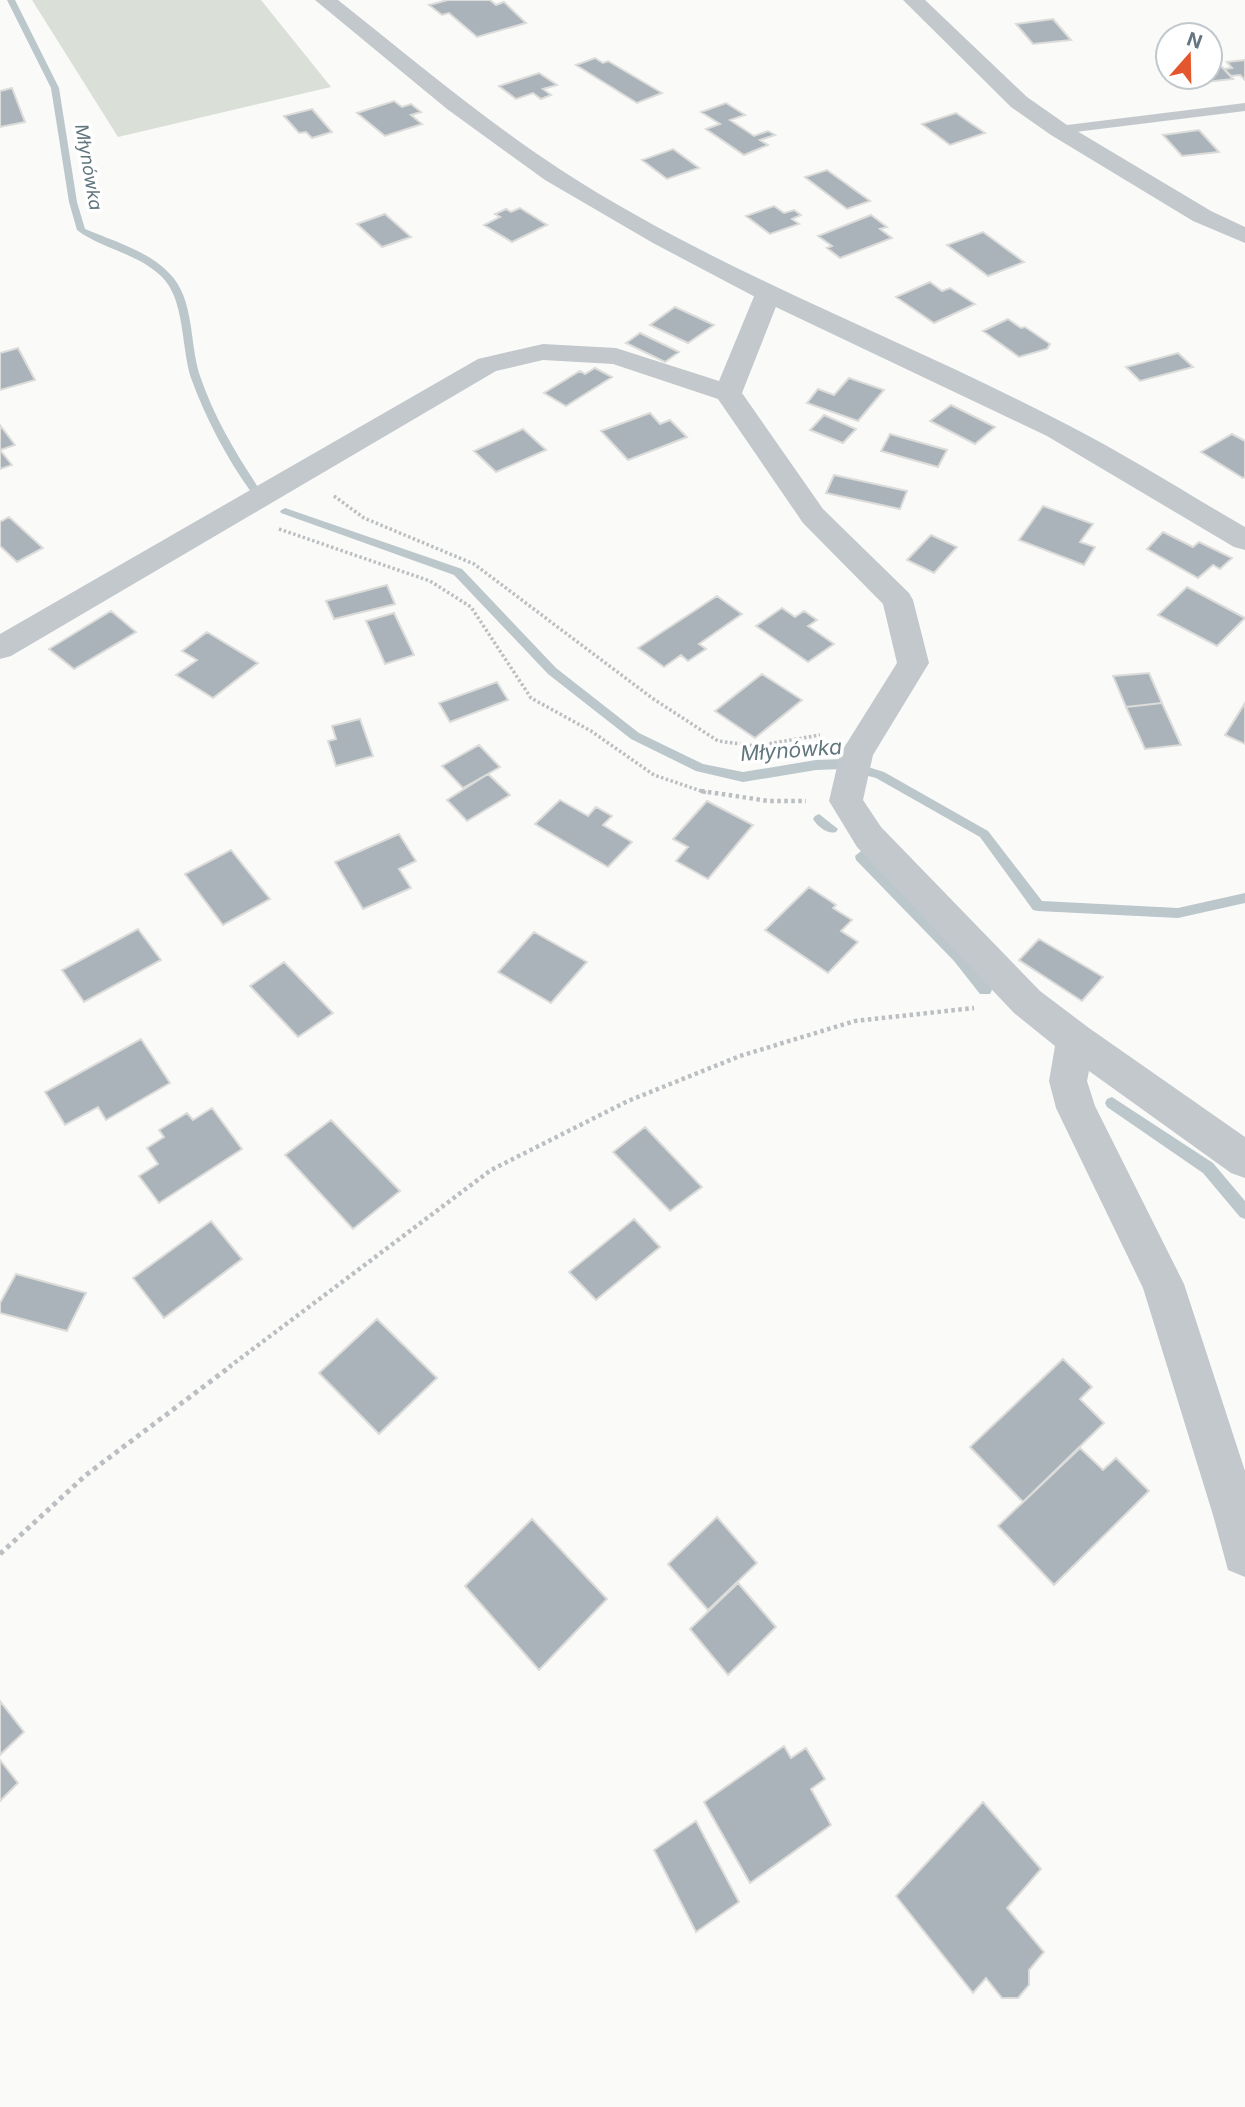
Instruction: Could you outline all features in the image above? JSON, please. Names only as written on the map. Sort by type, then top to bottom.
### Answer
[{"type":"street","points":[[326,0],[455,104],[553,175],[662,238],[768,294],[1057,430],[1245,540]]},
{"type":"street","points":[[913,0],[1019,102],[1059,130],[1202,216],[1245,236]]},
{"type":"street","points":[[728,393],[768,294]]},
{"type":"street","points":[[0,648],[487,365],[542,352],[616,356],[728,393],[813,516],[898,600],[913,663],[855,768],[869,837],[1027,1002],[1075,1040],[1245,1160]]},
{"type":"street","points":[[1075,1040],[1068,1081],[1076,1108],[1163,1283],[1236,1516],[1245,1553]]},
{"type":"lane","points":[[1059,130],[1245,107]]},
{"type":"path","points":[[302,472],[364,518],[474,564],[652,698],[718,741],[756,746],[812,736],[855,768]]},
{"type":"path","points":[[232,513],[430,581],[471,607],[531,698],[591,731],[654,775],[710,794],[769,801],[855,768]]},
{"type":"path","points":[[0,1554],[86,1475],[491,1170],[628,1101],[753,1052],[856,1021],[1027,1002]]},
{"type":"shaded area","points":[[32,0],[261,0],[331,87],[118,137]]},
{"type":"building","points":[[448,0],[490,0],[496,5],[504,2],[526,23],[477,37],[449,13],[442,15],[429,5]]},
{"type":"building","points":[[1053,19],[1071,40],[1033,44],[1016,24]]},
{"type":"building","points":[[595,58],[603,63],[608,61],[662,93],[637,103],[576,65]]},
{"type":"building","points":[[1245,60],[1245,80],[1240,75],[1231,76],[1224,69],[1232,68],[1227,62]]},
{"type":"building","points":[[1224,69],[1233,79],[1224,80]]},
{"type":"building","points":[[539,73],[557,85],[543,89],[551,95],[541,99],[533,93],[516,99],[499,86]]},
{"type":"building","points":[[12,88],[25,122],[0,127],[0,91]]},
{"type":"building","points":[[394,101],[402,107],[411,104],[421,112],[411,115],[422,124],[385,136],[357,113]]},
{"type":"building","points":[[726,103],[745,115],[730,120],[754,136],[768,131],[775,135],[760,140],[768,145],[744,155],[706,129],[720,124],[701,112]]},
{"type":"building","points":[[312,109],[332,132],[312,138],[306,132],[299,133],[284,116]]},
{"type":"building","points":[[956,113],[985,133],[950,145],[922,124]]},
{"type":"building","points":[[1199,130],[1219,152],[1182,156],[1163,135]]},
{"type":"building","points":[[673,149],[699,168],[667,179],[642,160]]},
{"type":"building","points":[[827,170],[870,201],[847,209],[805,177]]},
{"type":"building","points":[[774,206],[784,213],[794,210],[801,215],[792,219],[799,224],[770,234],[746,216]]},
{"type":"building","points":[[520,208],[547,225],[512,242],[484,225],[500,217],[495,214],[506,209],[511,212]]},
{"type":"building","points":[[385,214],[411,237],[382,247],[357,224]]},
{"type":"building","points":[[871,215],[887,227],[880,229],[892,238],[840,258],[827,248],[832,246],[818,236]]},
{"type":"building","points":[[983,232],[1024,262],[988,276],[947,245]]},
{"type":"building","points":[[930,282],[942,291],[950,288],[975,304],[934,323],[896,297]]},
{"type":"building","points":[[675,307],[714,325],[688,343],[650,325]]},
{"type":"building","points":[[1008,319],[1050,344],[1047,349],[1019,357],[983,331]]},
{"type":"building","points":[[640,333],[679,352],[665,362],[626,343]]},
{"type":"building","points":[[18,348],[35,380],[0,390],[0,353]]},
{"type":"building","points":[[1178,353],[1193,367],[1140,381],[1126,367]]},
{"type":"building","points":[[595,368],[612,377],[566,406],[544,393],[580,371],[585,374]]},
{"type":"building","points":[[849,378],[884,390],[858,421],[807,403],[818,389],[834,395]]},
{"type":"building","points":[[951,405],[995,427],[975,444],[930,421]]},
{"type":"building","points":[[650,413],[660,424],[670,420],[687,437],[628,460],[601,431]]},
{"type":"building","points":[[824,415],[856,429],[843,443],[810,430]]},
{"type":"building","points":[[0,425],[15,445],[0,450]]},
{"type":"building","points":[[523,429],[546,450],[496,472],[474,451]]},
{"type":"building","points":[[890,434],[947,450],[938,467],[881,451]]},
{"type":"building","points":[[1232,434],[1245,441],[1243,478],[1201,452]]},
{"type":"building","points":[[0,450],[12,465],[0,469]]},
{"type":"building","points":[[834,475],[907,491],[900,509],[826,493]]},
{"type":"building","points":[[1043,506],[1093,524],[1080,542],[1095,547],[1084,565],[1019,540]]},
{"type":"building","points":[[9,517],[43,548],[17,562],[0,546],[0,522]]},
{"type":"building","points":[[1163,532],[1193,547],[1199,542],[1232,558],[1220,569],[1213,565],[1198,578],[1147,549]]},
{"type":"building","points":[[931,535],[957,547],[934,573],[907,560]]},
{"type":"building","points":[[387,585],[395,604],[334,619],[326,601]]},
{"type":"building","points":[[1187,587],[1245,618],[1217,646],[1158,615]]},
{"type":"building","points":[[717,596],[742,614],[699,644],[706,649],[688,661],[681,655],[664,667],[638,648]]},
{"type":"building","points":[[782,608],[795,617],[804,611],[817,620],[808,626],[834,644],[808,662],[756,626]]},
{"type":"building","points":[[111,611],[136,632],[74,669],[49,649]]},
{"type":"building","points":[[394,613],[414,655],[385,664],[366,621]]},
{"type":"building","points":[[207,632],[258,663],[213,698],[176,675],[197,660],[182,651]]},
{"type":"building","points":[[1149,673],[1162,703],[1126,707],[1113,676]]},
{"type":"building","points":[[762,674],[802,700],[755,738],[715,711]]},
{"type":"building","points":[[497,682],[508,700],[450,722],[439,703]]},
{"type":"building","points":[[1162,703],[1181,745],[1145,749],[1126,707]]},
{"type":"building","points":[[1245,703],[1245,744],[1225,735]]},
{"type":"building","points":[[360,719],[373,756],[336,766],[328,741],[336,739],[332,726]]},
{"type":"building","points":[[479,745],[500,767],[463,788],[442,766]]},
{"type":"building","points":[[488,774],[510,795],[467,821],[447,800]]},
{"type":"building","points":[[560,800],[588,816],[596,807],[612,816],[603,825],[632,842],[608,867],[535,824]]},
{"type":"building","points":[[707,801],[753,825],[708,879],[676,861],[688,847],[673,839]]},
{"type":"building","points":[[399,834],[416,861],[399,869],[411,888],[363,909],[335,862]]},
{"type":"building","points":[[231,850],[270,899],[223,925],[185,874]]},
{"type":"building","points":[[809,887],[836,905],[833,908],[852,920],[841,931],[858,942],[828,973],[765,930]]},
{"type":"building","points":[[138,929],[161,960],[84,1002],[62,970]]},
{"type":"building","points":[[534,932],[587,962],[551,1003],[498,972]]},
{"type":"building","points":[[1039,939],[1103,977],[1082,1001],[1019,960]]},
{"type":"building","points":[[284,962],[333,1013],[298,1037],[250,986]]},
{"type":"building","points":[[141,1039],[170,1083],[106,1120],[98,1107],[65,1125],[45,1092]]},
{"type":"building","points":[[212,1108],[242,1149],[159,1203],[139,1176],[158,1164],[147,1148],[164,1137],[159,1130],[187,1113],[193,1120]]},
{"type":"building","points":[[331,1120],[400,1191],[353,1229],[285,1155]]},
{"type":"building","points":[[645,1127],[702,1187],[670,1211],[613,1152]]},
{"type":"building","points":[[634,1219],[660,1247],[596,1300],[569,1272]]},
{"type":"building","points":[[211,1221],[242,1259],[164,1318],[133,1278]]},
{"type":"building","points":[[16,1274],[86,1293],[67,1331],[0,1313],[0,1303]]},
{"type":"building","points":[[377,1319],[437,1378],[379,1434],[319,1373]]},
{"type":"building","points":[[1063,1359],[1092,1387],[1080,1399],[1104,1423],[1023,1502],[970,1447]]},
{"type":"building","points":[[1080,1448],[1103,1470],[1116,1458],[1149,1491],[1054,1585],[998,1526]]},
{"type":"building","points":[[717,1517],[757,1563],[708,1610],[668,1564]]},
{"type":"building","points":[[532,1519],[607,1599],[539,1670],[465,1586]]},
{"type":"building","points":[[738,1583],[776,1627],[728,1675],[690,1629]]},
{"type":"building","points":[[0,1701],[24,1732],[0,1755]]},
{"type":"building","points":[[784,1746],[791,1758],[806,1748],[825,1779],[811,1789],[831,1825],[750,1883],[704,1802]]},
{"type":"building","points":[[0,1760],[18,1783],[0,1801]]},
{"type":"building","points":[[983,1802],[1041,1869],[1007,1908],[1044,1952],[1029,1970],[1029,1985],[1018,1998],[1002,1998],[986,1978],[973,1993],[896,1896]]},
{"type":"building","points":[[696,1821],[739,1902],[696,1932],[654,1850]]},
{"type":"waterway","name":"Młynówka","points":[[11,0],[55,88],[73,202],[81,230],[148,261],[173,284],[182,305],[188,350],[202,393],[227,446],[255,490]]},
{"type":"waterway","name":"Młynówka","points":[[285,511],[458,572],[552,671],[635,736],[700,768],[743,777],[816,765],[842,764],[880,775],[984,834],[1038,906],[1178,913],[1245,898]]},
{"type":"waterway","points":[[819,819],[832,829]]},
{"type":"waterway","points":[[861,856],[959,957],[985,990]]},
{"type":"waterway","points":[[1112,1103],[1208,1168],[1245,1212]]}]
